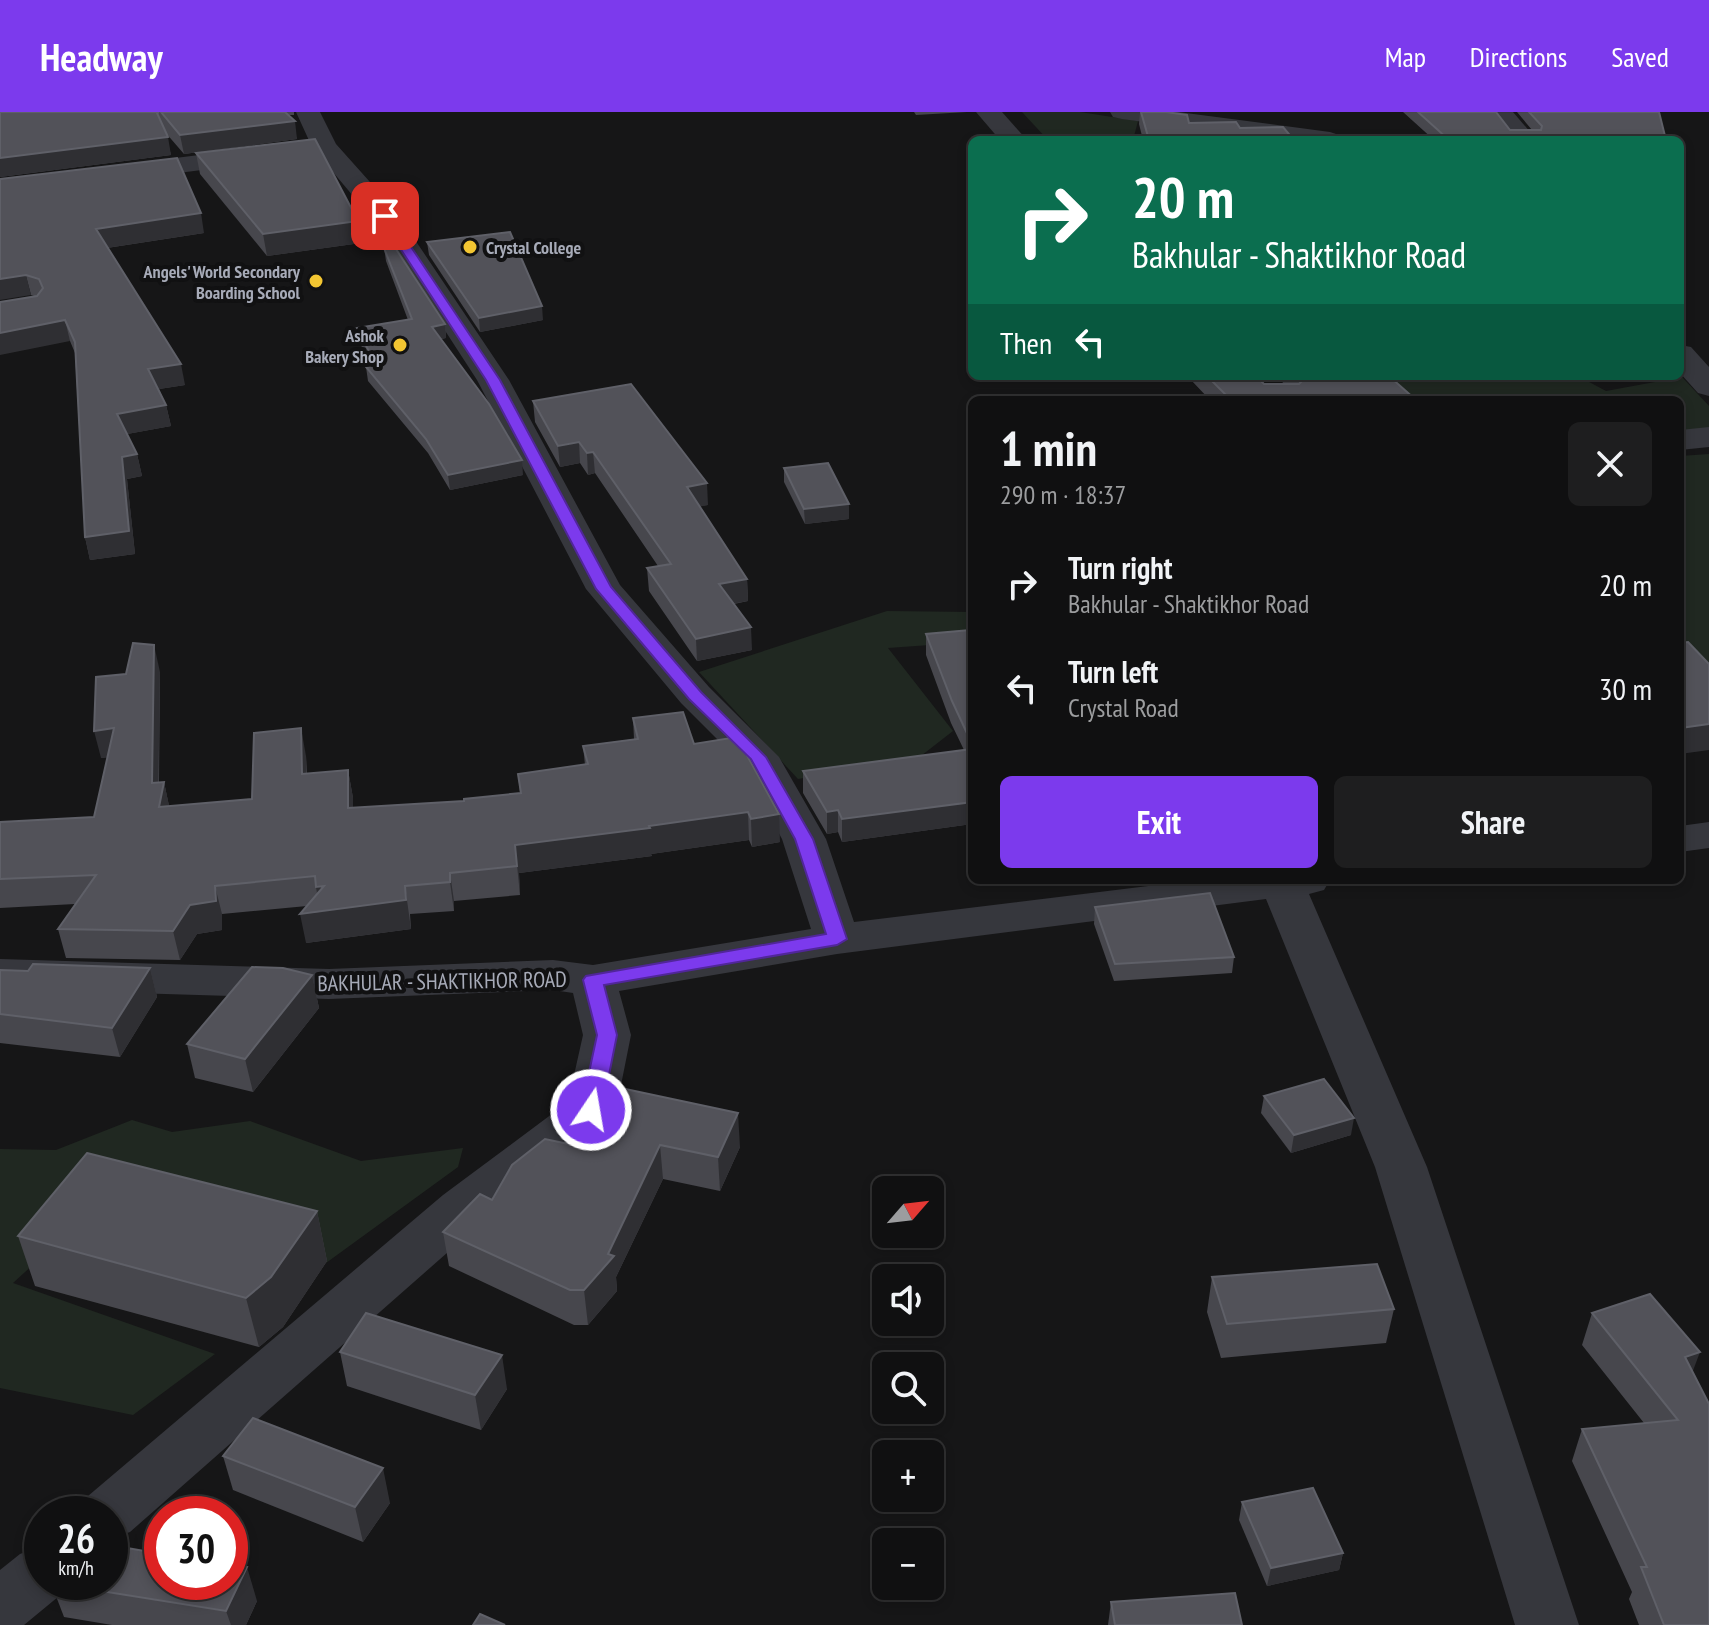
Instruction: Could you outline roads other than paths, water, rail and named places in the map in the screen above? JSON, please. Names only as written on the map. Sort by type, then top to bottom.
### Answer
[{"type":"street","points":[[299,151],[308,112]]},
{"type":"street","points":[[988,112],[1010,136]]},
{"type":"street","points":[[1122,112],[1300,136]]},
{"type":"street","points":[[1500,112],[1521,136]]},
{"type":"street","points":[[0,188],[299,151],[385,216],[493,380],[604,589],[695,695],[758,757],[804,839],[837,939]]},
{"type":"street","points":[[1684,358],[1709,386]]},
{"type":"street","points":[[1684,440],[1709,437]]},
{"type":"street","points":[[1684,838],[1709,835]]},
{"type":"street","name":"BAKHULAR - SHAKTIKHOR ROAD","points":[[0,974],[329,984],[553,975],[593,980],[837,939],[1271,884]]},
{"type":"street","points":[[1296,884],[1401,1167],[1547,1625]]},
{"type":"street","points":[[128,1498],[462,1209],[591,1110],[607,1035],[593,980]]},
{"type":"street","points":[[0,1607],[24,1588]]},
{"type":"place","name":"Crystal College","points":[[470,247]]},
{"type":"place","name":"Angels' World Secondary Boarding School","points":[[316,281]]},
{"type":"place","name":"Ashok Bakery Shop","points":[[400,345]]}]
